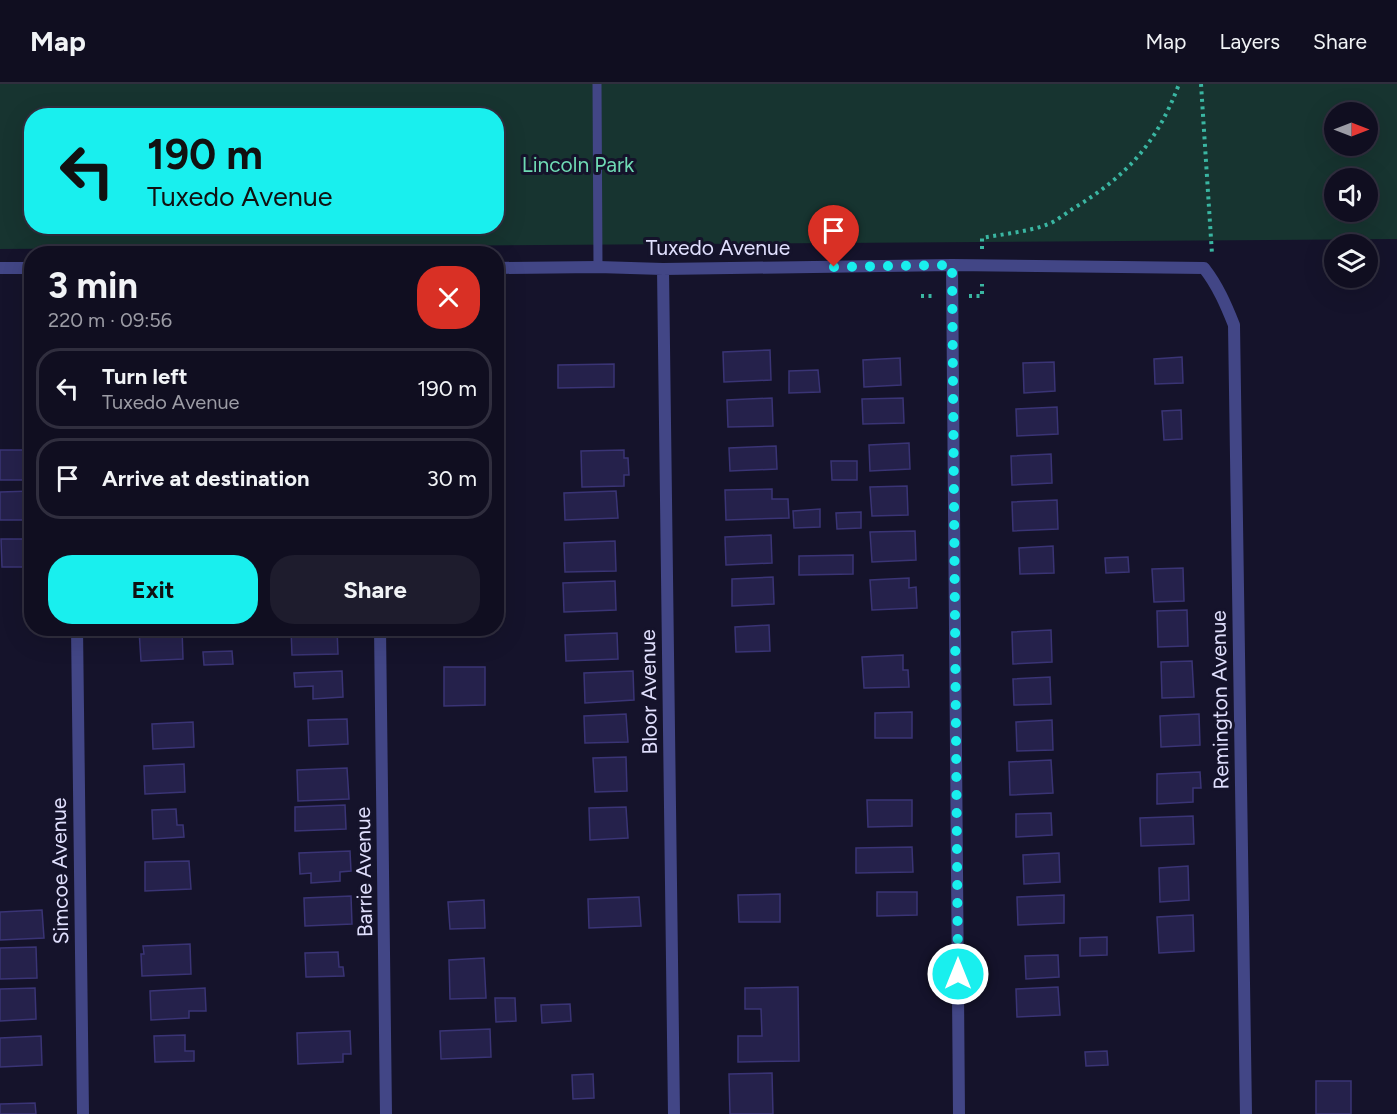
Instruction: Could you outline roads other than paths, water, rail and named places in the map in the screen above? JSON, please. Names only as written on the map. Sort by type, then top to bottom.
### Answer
[{"type":"street","name":"Tuxedo Avenue","points":[[504,268],[663,269],[952,265],[1204,268],[1217,289]]},
{"type":"street","points":[[952,265],[959,1114]]},
{"type":"street","points":[[0,268],[24,268]]},
{"type":"street","name":"Bloor Avenue","points":[[663,269],[674,1114]]},
{"type":"street","name":"Remington Avenue","points":[[1217,289],[1234,325],[1246,1114]]},
{"type":"street","name":"Simcoe Avenue","points":[[77,636],[83,1114]]},
{"type":"street","name":"Barrie Avenue","points":[[380,636],[386,1114]]},
{"type":"lane","points":[[597,84],[598,267]]},
{"type":"park label","name":"Lincoln Park","points":[[578,165]]}]
